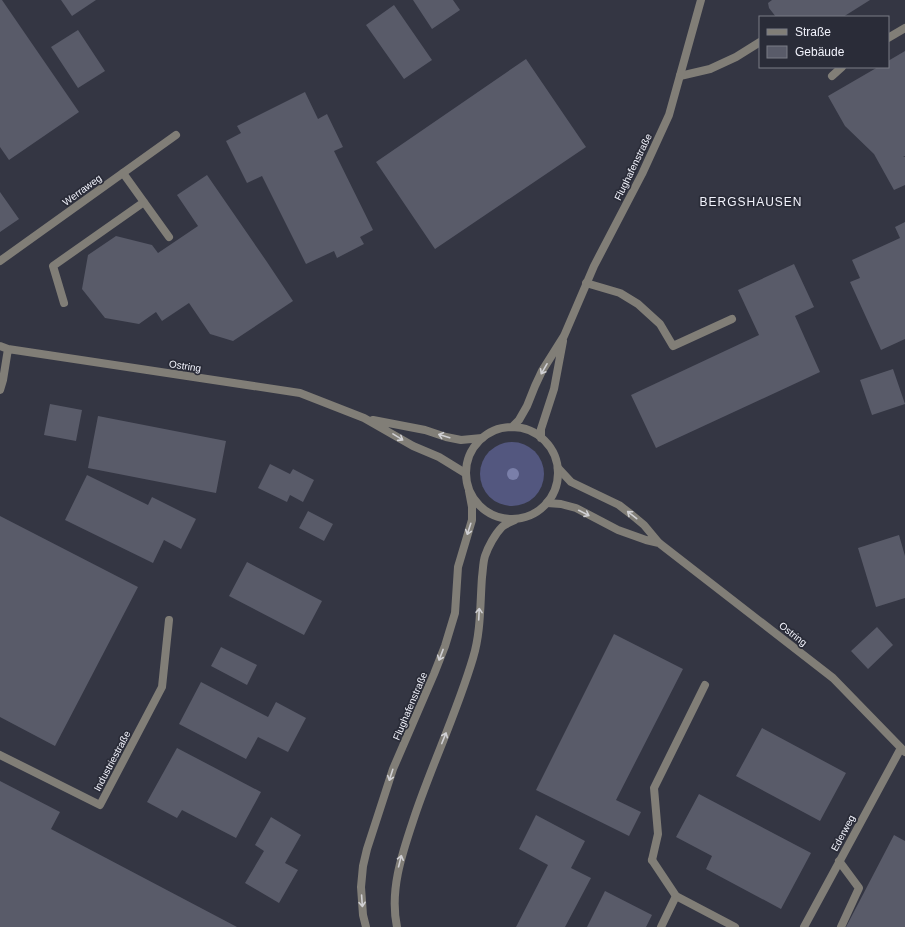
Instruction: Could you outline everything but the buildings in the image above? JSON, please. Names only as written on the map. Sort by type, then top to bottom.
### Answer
[{"type":"street","name":"Flughafenstraße","points":[[512,427],[519,420],[527,406],[542,371],[564,336],[594,266],[642,174],[669,115],[701,0]]},
{"type":"street","points":[[889,37],[905,28]]},
{"type":"street","points":[[680,76],[710,69],[736,57],[759,43]]},
{"type":"street","points":[[832,76],[841,68]]},
{"type":"street","name":"Werraweg","points":[[0,261],[176,135]]},
{"type":"street","points":[[123,173],[169,237]]},
{"type":"street","points":[[64,303],[53,266],[144,202]]},
{"type":"street","points":[[586,283],[620,293],[638,304],[660,324],[673,346],[732,319]]},
{"type":"street","name":"Flughafenstraße","points":[[541,438],[541,429],[554,389],[564,336]]},
{"type":"street","points":[[0,390],[4,380],[4,347]]},
{"type":"street","name":"Ostring","points":[[4,347],[300,393],[364,418],[413,446],[439,457],[465,473]]},
{"type":"street","name":"Ostring","points":[[364,418],[425,430],[446,437],[462,440],[482,438]]},
{"type":"street","points":[[397,927],[394,906],[395,890],[398,870],[404,848],[423,791],[463,692],[474,656],[478,633],[484,557],[495,535],[503,526],[538,511],[547,503],[555,490],[557,483],[558,468],[555,457],[549,446],[535,433],[512,427],[502,428],[491,432],[482,438],[473,448],[467,460],[465,473],[469,491],[476,503],[487,512],[500,518],[515,520]]},
{"type":"street","name":"Ostring","points":[[558,468],[571,482],[619,505],[632,514],[659,542],[833,678],[903,750]]},
{"type":"street","name":"Flughafenstraße","points":[[366,927],[363,915],[361,887],[363,866],[367,849],[393,769],[445,646],[454,613],[458,567],[472,520],[472,507],[469,491]]},
{"type":"street","name":"Ostring","points":[[547,503],[561,504],[576,508],[618,530],[646,540],[659,542]]},
{"type":"street","name":"Industriestraße","points":[[0,755],[100,805],[162,687],[169,620]]},
{"type":"street","points":[[705,685],[654,788],[658,834],[652,860],[676,896],[735,927]]},
{"type":"street","name":"Ederweg","points":[[804,927],[839,861],[903,750]]},
{"type":"street","points":[[839,861],[859,888],[842,927]]},
{"type":"street","points":[[661,927],[676,896]]},
{"type":"shaded area","points":[[512,442],[530,448],[538,456],[544,474],[538,492],[530,500],[512,506],[494,500],[486,492],[480,474],[486,456],[494,448]]},
{"type":"district","name":"BERGSHAUSEN","points":[[751,202]]}]
